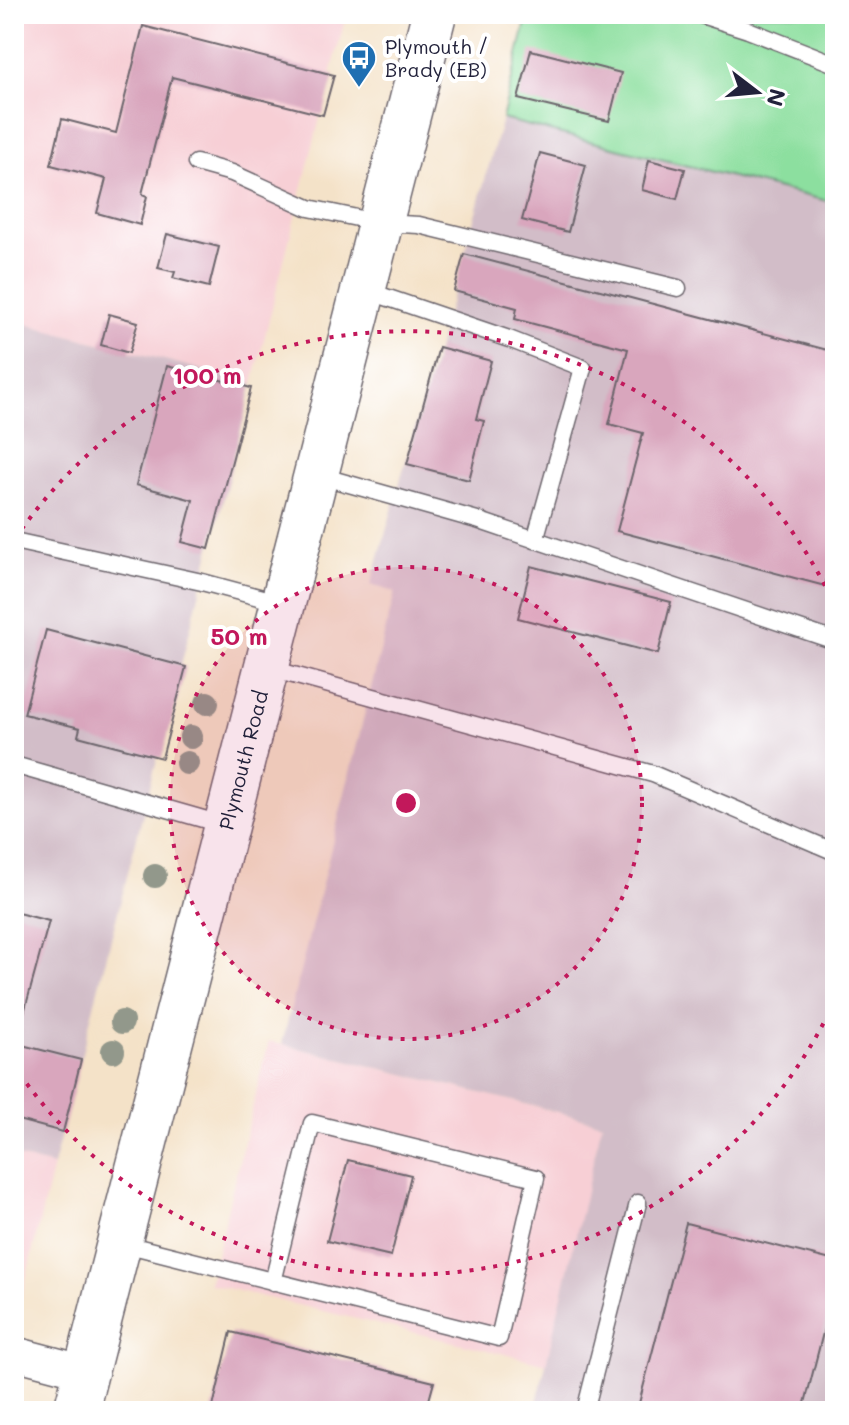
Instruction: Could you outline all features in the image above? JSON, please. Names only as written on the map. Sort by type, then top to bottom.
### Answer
[{"type":"main road","name":"Plymouth Road","points":[[81,1392],[434,14]]},
{"type":"street","points":[[14,1353],[81,1392]]},
{"type":"lane","points":[[698,14],[750,22],[835,64]]},
{"type":"lane","points":[[196,163],[232,173],[309,208],[381,223],[419,225],[678,288]]},
{"type":"lane","points":[[363,290],[509,339],[583,368],[535,540]]},
{"type":"lane","points":[[316,474],[535,540],[835,641]]},
{"type":"lane","points":[[14,541],[202,582],[282,604]]},
{"type":"lane","points":[[266,667],[653,774],[835,852]]},
{"type":"lane","points":[[14,765],[226,826]]},
{"type":"lane","points":[[119,1242],[273,1282],[499,1338],[536,1178],[312,1123],[273,1282]]},
{"type":"lane","points":[[585,1411],[638,1203]]},
{"type":"shaded area","points":[[14,14],[346,15],[253,383],[14,321]]},
{"type":"shaded area","points":[[502,119],[835,203],[835,1411],[535,1411],[602,1123],[282,1044],[395,592],[371,585]]},
{"type":"shaded area","points":[[14,321],[253,383],[53,1166],[14,1156]]},
{"type":"shaded area","points":[[269,1041],[602,1123],[547,1364],[209,1284]]},
{"type":"shaded area","points":[[14,1156],[53,1166],[16,1320],[14,1320]]},
{"type":"green space","points":[[528,14],[835,14],[835,203],[502,119]]},
{"type":"building","points":[[143,26],[334,75],[323,115],[172,77],[142,194],[147,196],[140,225],[97,213],[106,179],[51,165],[62,119],[116,133]]},
{"type":"building","points":[[531,50],[621,73],[609,121],[518,99]]},
{"type":"building","points":[[540,153],[586,165],[568,232],[522,220]]},
{"type":"building","points":[[649,160],[685,169],[677,199],[642,190]]},
{"type":"building","points":[[167,234],[219,247],[209,287],[173,278],[175,272],[158,268]]},
{"type":"building","points":[[464,254],[835,352],[835,546],[825,586],[617,531],[643,433],[609,424],[628,349],[515,319],[517,308],[454,291]]},
{"type":"building","points":[[109,314],[138,322],[129,353],[101,345]]},
{"type":"building","points":[[439,347],[491,361],[476,419],[484,421],[469,480],[407,464]]},
{"type":"building","points":[[167,366],[251,388],[209,549],[182,542],[193,500],[136,485]]},
{"type":"building","points":[[531,566],[671,602],[658,654],[518,618]]},
{"type":"building","points":[[46,630],[186,667],[162,758],[78,736],[80,728],[24,714]]},
{"type":"building","points":[[14,912],[49,921],[22,1020],[14,1019]]},
{"type":"building","points":[[14,1043],[81,1060],[63,1132],[14,1119]]},
{"type":"building","points":[[348,1160],[411,1175],[391,1256],[327,1241]]},
{"type":"building","points":[[686,1223],[835,1261],[835,1286],[803,1411],[637,1411]]},
{"type":"building","points":[[231,1332],[434,1382],[426,1411],[212,1411]]},
{"type":"place","name":"Plymouth / Brady (EB)","points":[[359,89]]}]
